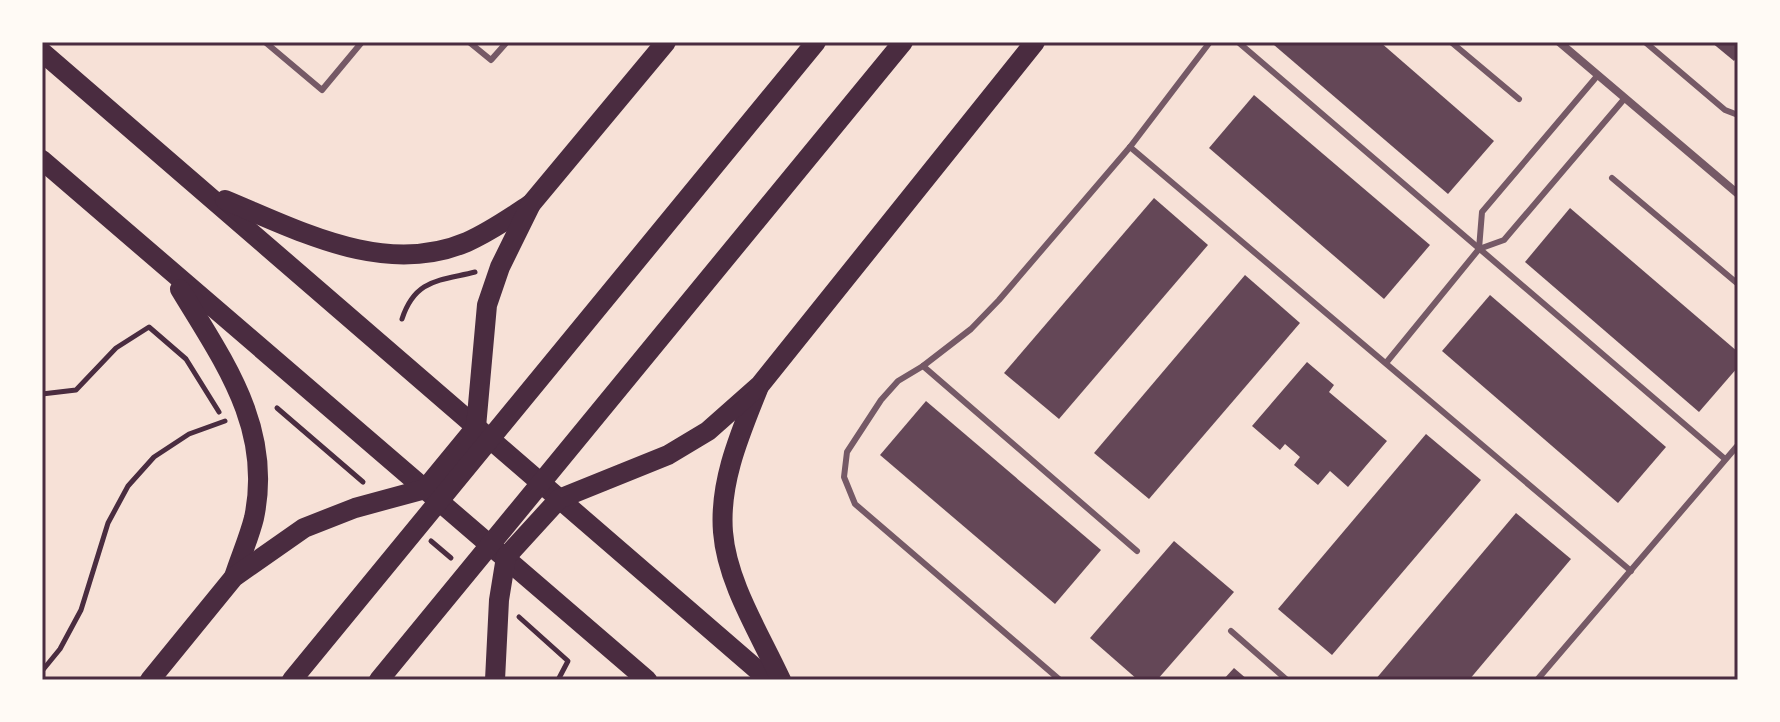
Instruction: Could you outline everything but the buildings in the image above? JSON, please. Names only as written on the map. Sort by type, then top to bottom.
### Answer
[{"type":"main road","points":[[150,680],[234,577],[304,528],[355,508],[425,489],[476,427],[487,305],[500,267],[531,204],[666,42]]},
{"type":"main road","points":[[292,680],[816,42]]},
{"type":"main road","points":[[379,680],[903,42]]},
{"type":"main road","points":[[495,680],[499,600],[506,557],[559,499],[668,455],[708,431],[760,385],[1035,42]]},
{"type":"main road","points":[[42,52],[769,680]]},
{"type":"main road","points":[[42,160],[647,680]]},
{"type":"main road","points":[[209,194],[317,238],[386,255],[420,254],[467,242],[531,204]]},
{"type":"main road","points":[[169,272],[231,372],[250,414],[259,473],[254,519],[234,577]]},
{"type":"main road","points":[[760,385],[734,447],[725,492],[723,532],[734,578],[781,680]]},
{"type":"street","points":[[1559,42],[1738,194]]},
{"type":"lane","points":[[265,42],[322,90],[362,42]]},
{"type":"lane","points":[[469,42],[491,60],[507,42]]},
{"type":"lane","points":[[1060,680],[855,504],[844,477],[847,452],[898,381],[971,329],[999,300],[1130,147],[1210,42]]},
{"type":"lane","points":[[1238,42],[1725,459]]},
{"type":"lane","points":[[1451,42],[1519,99]]},
{"type":"lane","points":[[1645,42],[1725,110],[1738,115]]},
{"type":"lane","points":[[1479,249],[1482,212],[1598,75]]},
{"type":"lane","points":[[1386,363],[1479,249],[1504,240],[1625,98]]},
{"type":"lane","points":[[1130,147],[1631,571]]},
{"type":"lane","points":[[1612,178],[1738,284]]},
{"type":"lane","points":[[923,366],[1137,551]]},
{"type":"lane","points":[[1537,680],[1738,445]]},
{"type":"lane","points":[[1231,631],[1287,680]]},
{"type":"path","points":[[402,319],[414,292],[425,285],[478,272]]},
{"type":"path","points":[[42,394],[76,390],[116,348],[149,327],[186,359],[226,423],[189,434],[154,457],[128,486],[108,523],[81,610],[60,649],[42,671]]}]
